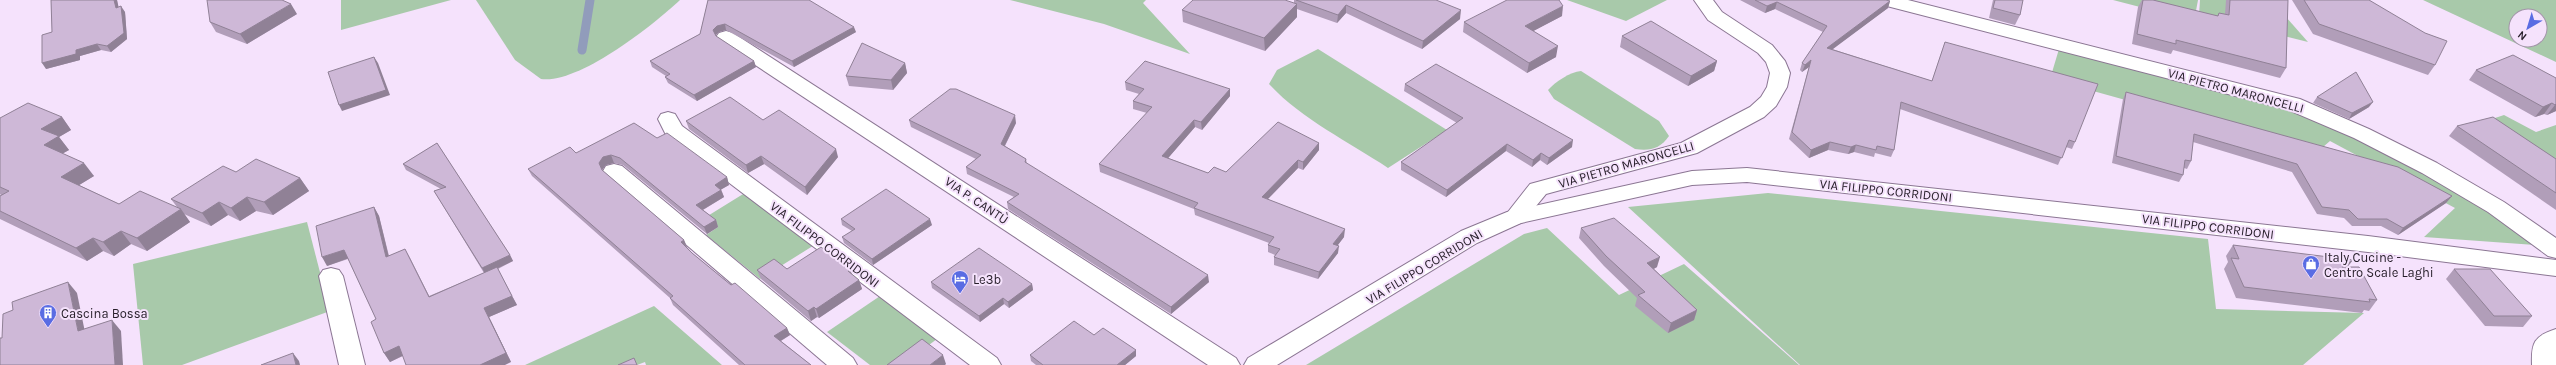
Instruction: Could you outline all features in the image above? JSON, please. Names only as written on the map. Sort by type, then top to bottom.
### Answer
[{"type":"street","name":"VIA PIETRO MARONCELLI","points":[[1515,218],[1538,189],[1689,148],[1757,112],[1769,101],[1777,87],[1780,73],[1775,62],[1765,49],[1716,16],[1703,0]]},
{"type":"street","name":"VIA PIETRO MARONCELLI","points":[[1886,0],[2293,104],[2334,120],[2441,175],[2500,209],[2556,250]]},
{"type":"street","name":"VIA P. CANTÙ","points":[[726,37],[884,136],[1046,247],[1227,365]]},
{"type":"street","name":"VIA FILIPPO CORRIDONI","points":[[668,118],[674,130],[988,365]]},
{"type":"street","points":[[614,171],[844,365]]},
{"type":"street","name":"VIA FILIPPO CORRIDONI","points":[[1257,365],[1469,237],[1515,218],[1692,178],[1747,175],[2368,244],[2556,268]]},
{"type":"street","points":[[332,276],[352,365]]},
{"type":"street","points":[[2545,365],[2544,347],[2556,338]]},
{"type":"green space","points":[[341,0],[451,0],[341,30]]},
{"type":"green space","points":[[476,0],[680,0],[634,38],[594,63],[575,72],[557,78],[541,79],[515,60]]},
{"type":"green space","points":[[1010,0],[1146,0],[1143,3],[1190,54],[1104,24]]},
{"type":"green space","points":[[1567,0],[1667,0],[1626,21]]},
{"type":"green space","points":[[2113,0],[2198,0],[2194,21]]},
{"type":"green space","points":[[2200,0],[2265,0],[2286,17],[2308,42],[2199,15]]},
{"type":"green space","points":[[2423,0],[2556,0],[2556,62],[2526,48],[2548,48],[2548,8],[2508,8],[2508,40]]},
{"type":"green space","points":[[1318,49],[1447,130],[1388,168],[1310,119],[1282,97],[1269,84],[1277,70]]},
{"type":"green space","points":[[2059,49],[2301,110],[2426,170],[2510,222],[2535,245],[2424,237],[2455,208],[2330,141],[2316,153],[2050,79]]},
{"type":"green space","points":[[1581,71],[1659,121],[1669,136],[1666,140],[1654,148],[1645,150],[1635,149],[1554,99],[1548,90],[1563,78],[1572,73]]},
{"type":"green space","points":[[2504,115],[2536,132],[2556,125],[2556,163],[2486,121]]},
{"type":"green space","points":[[748,191],[816,244],[760,279],[706,235],[718,227],[706,217]]},
{"type":"green space","points":[[1768,193],[2208,239],[2216,309],[2364,313],[2303,365],[1800,365],[1628,207]]},
{"type":"green space","points":[[307,222],[330,311],[182,365],[143,365],[133,264]]},
{"type":"green space","points":[[1547,228],[1619,295],[1684,264],[1799,365],[1306,365],[1524,234]]},
{"type":"green space","points":[[883,294],[941,336],[902,365],[870,365],[827,332]]},
{"type":"green space","points":[[654,306],[722,365],[646,365],[645,362],[637,365],[525,365]]},
{"type":"building","points":[[51,0],[114,0],[116,8],[121,6],[124,33],[107,46],[97,44],[76,50],[76,54],[42,63],[42,35],[52,32]]},
{"type":"building","points":[[207,0],[282,0],[291,4],[240,34],[210,22]]},
{"type":"building","points":[[708,0],[809,0],[854,27],[792,61],[725,24],[717,26],[713,30],[716,36],[754,61],[694,95],[665,77],[670,74],[650,61],[700,34]]},
{"type":"building","points":[[1193,0],[1285,0],[1297,4],[1264,38],[1182,10]]},
{"type":"building","points":[[1296,0],[1436,0],[1461,10],[1423,41],[1346,5],[1338,15]]},
{"type":"building","points":[[1507,0],[1559,0],[1563,6],[1525,26],[1558,46],[1529,63],[1464,22]]},
{"type":"building","points":[[1755,0],[1890,1],[1827,48],[1932,81],[1945,42],[2098,84],[2075,142],[2069,140],[2062,158],[1901,102],[1894,150],[1877,146],[1876,150],[1856,145],[1851,147],[1830,142],[1811,150],[1792,132],[1811,60],[1805,65],[1802,63],[1827,26],[1777,2],[1767,6]]},
{"type":"building","points":[[1995,0],[2023,0],[2020,15],[1993,8]]},
{"type":"building","points":[[2143,0],[2153,0],[2218,16],[2219,13],[2229,15],[2230,0],[2288,0],[2286,68],[2176,40],[2176,44],[2137,34]]},
{"type":"building","points":[[2304,0],[2369,0],[2425,33],[2447,41],[2435,65],[2319,24]]},
{"type":"building","points":[[1651,21],[1717,61],[1691,76],[1622,36]]},
{"type":"building","points":[[862,43],[905,63],[891,80],[846,76]]},
{"type":"building","points":[[2513,55],[2556,78],[2555,105],[2552,103],[2543,107],[2476,70]]},
{"type":"building","points":[[374,57],[386,90],[339,105],[328,72]]},
{"type":"building","points":[[1145,61],[1230,89],[1201,122],[1194,120],[1162,156],[1208,173],[1214,167],[1226,172],[1278,122],[1319,143],[1303,162],[1298,160],[1262,197],[1345,229],[1333,244],[1339,246],[1319,272],[1274,257],[1280,249],[1268,245],[1274,237],[1194,208],[1198,203],[1099,164],[1152,107],[1133,101],[1144,89],[1125,82]]},
{"type":"building","points":[[1436,64],[1573,140],[1549,158],[1541,153],[1533,160],[1507,144],[1447,190],[1401,162],[1463,118],[1405,84]]},
{"type":"building","points":[[2356,72],[2373,102],[2352,113],[2317,97]]},
{"type":"building","points":[[950,89],[956,89],[1015,115],[1001,144],[1026,159],[1025,162],[1208,275],[1171,307],[1007,202],[1019,194],[966,167],[981,155],[909,120]]},
{"type":"building","points":[[2126,92],[2398,167],[2452,196],[2403,228],[2387,219],[2358,219],[2349,210],[2322,207],[2297,164],[2194,134],[2191,161],[2185,160],[2183,175],[2116,156]]},
{"type":"building","points":[[730,97],[763,120],[779,110],[836,149],[805,187],[761,156],[746,165],[686,121]]},
{"type":"building","points":[[28,103],[62,117],[41,129],[59,136],[44,145],[84,163],[61,177],[119,204],[140,191],[181,209],[137,238],[121,231],[103,242],[93,238],[76,248],[0,211],[0,196],[9,191],[0,187],[0,118]]},
{"type":"building","points":[[2493,117],[2556,159],[2556,193],[2457,126]]},
{"type":"building","points":[[634,123],[657,138],[667,133],[727,177],[715,185],[721,190],[696,205],[716,220],[704,227],[620,158],[611,155],[603,157],[599,163],[602,170],[684,240],[681,242],[692,253],[731,285],[735,283],[787,328],[774,336],[811,365],[745,365],[670,298],[673,296],[528,169],[570,147],[576,153]]},
{"type":"building","points":[[437,143],[510,255],[482,268],[434,191],[446,187],[403,164]]},
{"type":"building","points":[[256,159],[300,178],[264,202],[247,197],[231,208],[219,202],[202,213],[171,199],[223,166],[236,172]]},
{"type":"building","points":[[886,189],[930,219],[872,259],[842,237],[855,229],[841,219]]},
{"type":"building","points":[[374,207],[386,257],[405,249],[429,297],[497,267],[512,296],[484,308],[506,353],[480,365],[406,365],[399,346],[384,353],[371,322],[376,319],[344,250],[322,257],[316,226]]},
{"type":"building","points":[[1614,218],[1660,257],[1647,263],[1697,310],[1671,323],[1638,295],[1645,292],[1606,256],[1581,228]]},
{"type":"building","points":[[2233,245],[2353,260],[2342,267],[2359,267],[2377,300],[2369,299],[2370,302],[2244,287],[2231,258],[2239,259]]},
{"type":"building","points":[[821,247],[851,269],[848,271],[859,280],[816,309],[814,307],[808,311],[757,270],[774,259],[787,269]]},
{"type":"building","points":[[979,248],[1032,284],[1008,302],[1003,298],[979,316],[931,282]]},
{"type":"building","points":[[2454,269],[2490,269],[2532,316],[2494,316]]},
{"type":"building","name":"Cascina Bossa","points":[[68,282],[78,331],[112,320],[115,365],[0,365],[0,338],[2,338],[3,314],[13,310],[12,302]]},
{"type":"building","points":[[1074,321],[1094,335],[1103,328],[1136,350],[1117,365],[1043,365],[1030,355]]},
{"type":"building","points":[[922,339],[943,355],[930,365],[887,365]]},
{"type":"building","points":[[293,353],[296,365],[261,365]]},
{"type":"building","points":[[634,358],[637,365],[618,365]]},
{"type":"waterway","points":[[582,50],[590,0]]},
{"type":"place","name":"Italy Cucine - Centro Scale Laghi","points":[[2311,279]]},
{"type":"place","name":"Le3b","points":[[960,294]]},
{"type":"place","name":"Cascina Bossa","points":[[48,328]]}]
